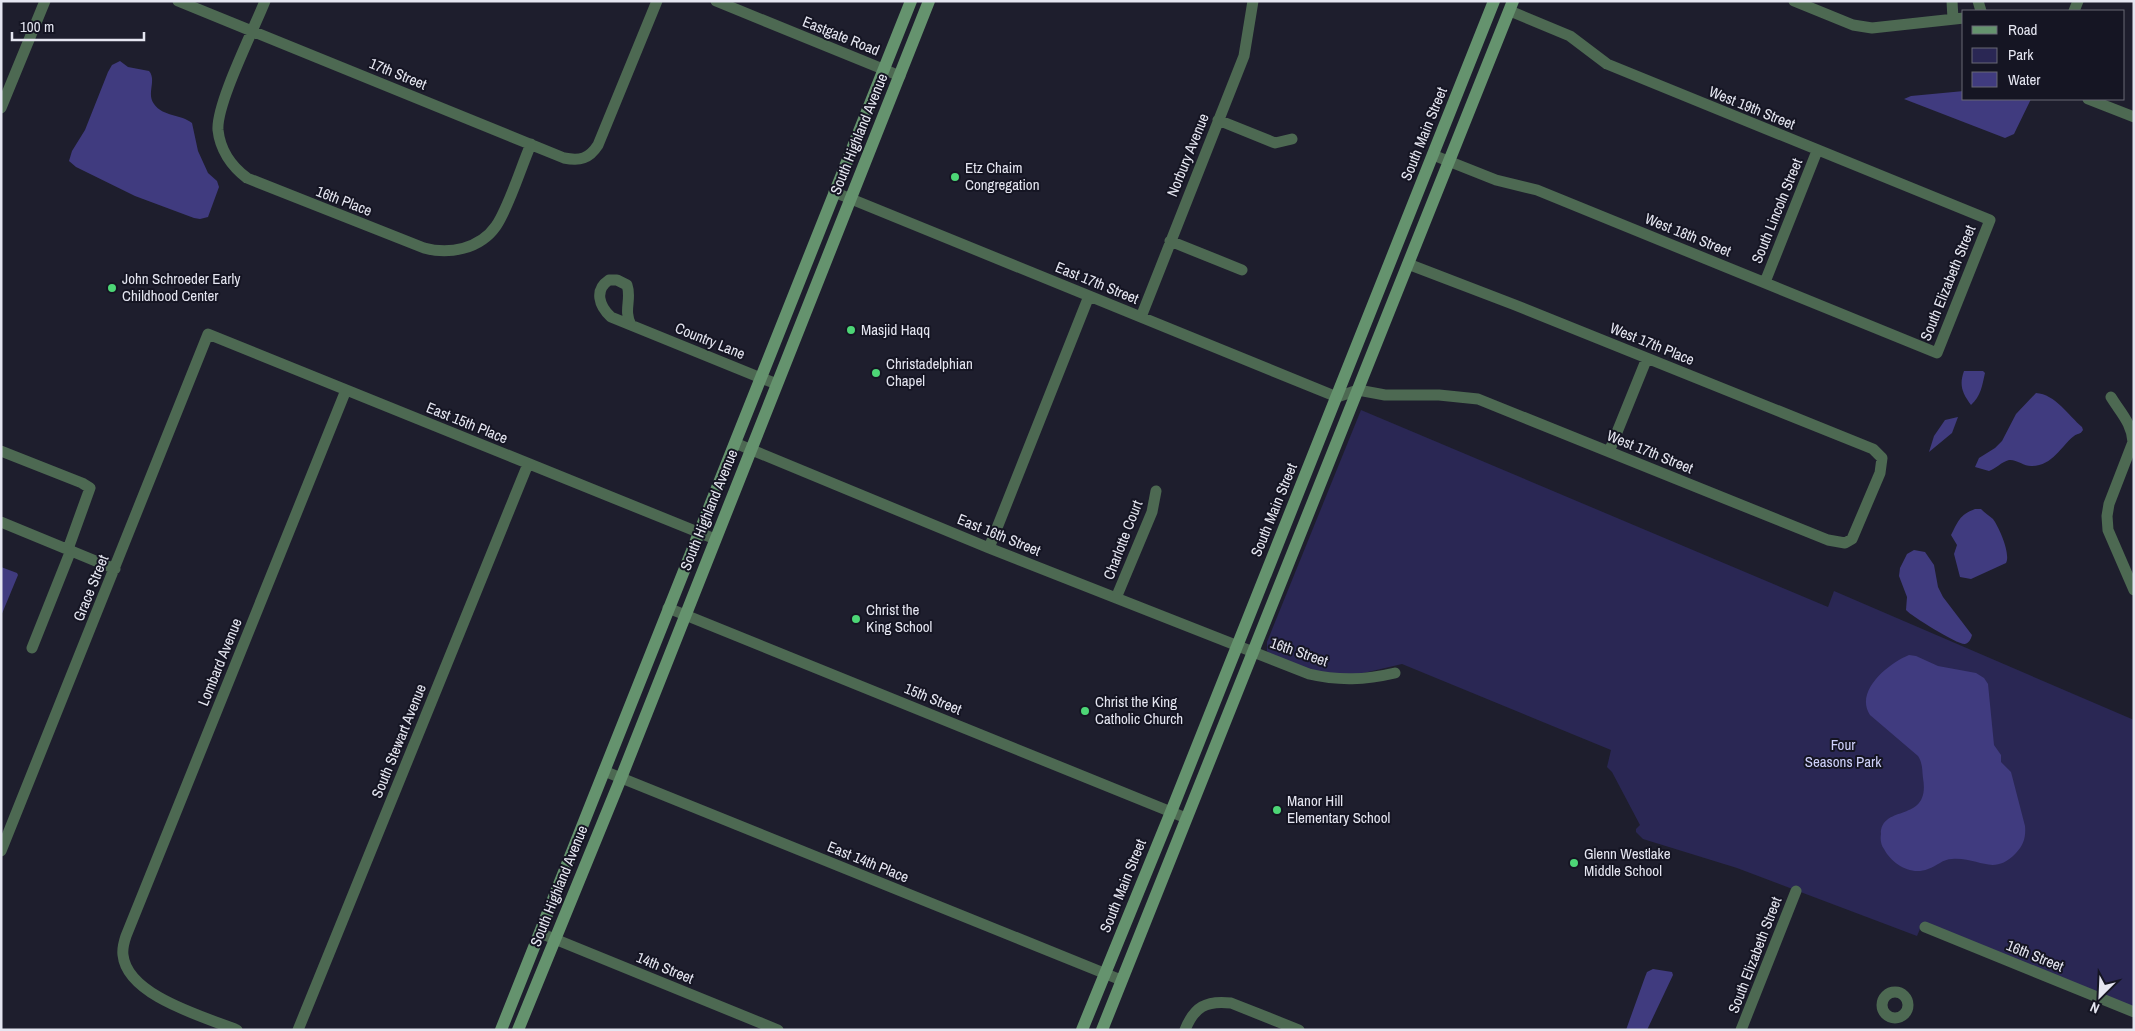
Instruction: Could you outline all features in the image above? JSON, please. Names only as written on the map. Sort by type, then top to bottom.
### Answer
[{"type":"main road","name":"South Highland Avenue","points":[[500,1030],[911,1]]},
{"type":"main road","name":"South Highland Avenue","points":[[518,1030],[621,778],[929,1]]},
{"type":"main road","name":"South Main Street","points":[[1102,1030],[1253,652],[1433,155],[1494,1]]},
{"type":"main road","name":"South Main Street","points":[[1082,1030],[1236,646],[1408,264],[1511,6]]},
{"type":"street","points":[[1,108],[44,1]]},
{"type":"street","name":"17th Street","points":[[178,1],[564,158],[576,160],[590,156],[600,141],[657,1]]},
{"type":"street","name":"16th Place","points":[[266,1],[224,100],[218,129],[222,147],[234,166],[246,178],[424,248],[438,251],[460,250],[483,239],[496,225],[531,144]]},
{"type":"street","name":"Eastgate Road","points":[[716,1],[900,76]]},
{"type":"street","name":"Norbury Avenue","points":[[1141,317],[1244,56],[1254,1]]},
{"type":"street","points":[[1794,1],[1843,21],[1866,27],[1884,28],[1958,19],[1952,1]]},
{"type":"street","name":"West 19th Street","points":[[1511,6],[1570,36],[1607,64],[1990,220]]},
{"type":"street","points":[[2091,100],[2134,117]]},
{"type":"street","points":[[1218,120],[1276,143],[1292,139]]},
{"type":"street","name":"South Lincoln Street","points":[[1765,282],[1818,151]]},
{"type":"street","name":"West 18th Street","points":[[1433,155],[1503,182],[1537,190],[1930,350]]},
{"type":"street","name":"East 17th Street","points":[[834,192],[1141,317],[1348,394]]},
{"type":"street","name":"South Elizabeth Street","points":[[1930,350],[1937,353],[1990,220]]},
{"type":"street","points":[[1170,242],[1242,270]]},
{"type":"street","name":"West 17th Place","points":[[1408,264],[1873,449],[1882,458]]},
{"type":"street","points":[[989,548],[1089,296]]},
{"type":"street","name":"Country Lane","points":[[631,325],[777,384]]},
{"type":"street","name":"East 15th Place","points":[[208,334],[715,539]]},
{"type":"street","name":"Grace Street","points":[[1,851],[208,334]]},
{"type":"street","points":[[1609,452],[1647,358]]},
{"type":"street","name":"Lombard Avenue","points":[[236,1030],[177,1007],[147,989],[136,979],[126,965],[123,946],[346,390]]},
{"type":"street","name":"West 17th Street","points":[[1348,394],[1439,395],[1478,399],[1828,540],[1845,543],[1852,539],[1856,532],[1880,473],[1882,458]]},
{"type":"street","points":[[2110,397],[2128,421],[2133,442],[2109,504],[2108,530],[2134,590]]},
{"type":"street","name":"East 16th Street","points":[[735,443],[989,548],[1253,652]]},
{"type":"street","points":[[1,451],[82,483],[90,488],[32,648]]},
{"type":"street","name":"South Stewart Avenue","points":[[298,1030],[528,464]]},
{"type":"street","name":"Charlotte Court","points":[[1116,598],[1152,512],[1156,492]]},
{"type":"street","points":[[1,522],[115,569]]},
{"type":"street","name":"15th Street","points":[[668,608],[1186,818]]},
{"type":"street","name":"16th Street","points":[[1253,652],[1309,674],[1330,679],[1358,679],[1395,673]]},
{"type":"street","name":"East 14th Place","points":[[604,771],[1121,980]]},
{"type":"street","name":"South Elizabeth Street","points":[[1741,1030],[1750,1012],[1796,891]]},
{"type":"street","name":"16th Street","points":[[1924,927],[2134,1012]]},
{"type":"street","name":"14th Street","points":[[540,933],[778,1030]]},
{"type":"street","points":[[1185,1030],[1191,1016],[1198,1009],[1219,1002],[1231,1003],[1299,1030]]},
{"type":"green space","name":"Four Seasons Park","points":[[1361,410],[1828,607],[1834,591],[2134,720],[2134,1007],[1923,922],[1917,936],[1737,868],[1643,839],[1636,832],[1640,825],[1612,772],[1607,767],[1611,750],[1402,664],[1355,675],[1319,673],[1270,654],[1267,651],[1267,642]]},
{"type":"water","points":[[120,61],[128,67],[149,71],[152,79],[151,96],[154,104],[162,111],[192,123],[198,151],[208,173],[217,181],[219,187],[208,217],[194,218],[135,196],[76,167],[69,161],[72,151],[85,130],[108,72],[112,65]]},
{"type":"water","points":[[1962,91],[1962,100],[2031,100],[2014,134],[2005,138],[1904,99],[1911,96]]},
{"type":"water","points":[[1964,371],[1983,371],[1985,373],[1979,394],[1971,405],[1962,389]]},
{"type":"water","points":[[2036,393],[2049,397],[2061,406],[2082,427],[2082,432],[2069,440],[2051,459],[2039,465],[2028,466],[2009,460],[1989,471],[1975,467],[1979,458],[2002,441],[2016,414]]},
{"type":"water","points":[[1958,417],[1952,433],[1929,452],[1934,436],[1945,420]]},
{"type":"water","points":[[1975,509],[1981,509],[1993,519],[2004,541],[2007,559],[2006,563],[1971,579],[1960,577],[1954,554],[1957,545],[1951,535],[1962,516]]},
{"type":"water","points":[[1914,550],[1925,552],[1934,565],[1938,587],[1943,597],[1972,635],[1970,641],[1965,644],[1945,635],[1906,610],[1907,597],[1899,576],[1900,568],[1907,554]]},
{"type":"water","points":[[1,567],[18,575],[1,616]]},
{"type":"water","points":[[1909,655],[1916,656],[1938,666],[1976,673],[1984,678],[1988,684],[1994,745],[2001,755],[2001,762],[2011,772],[2025,826],[2023,844],[2008,860],[2000,864],[1993,865],[1952,859],[1922,871],[1915,871],[1897,864],[1882,846],[1883,825],[1889,819],[1913,808],[1920,802],[1923,792],[1922,770],[1918,756],[1870,715],[1866,706],[1867,697],[1870,688],[1884,671],[1892,664]]},
{"type":"water","points":[[1653,969],[1672,972],[1673,975],[1647,1030],[1626,1030],[1647,972]]},
{"type":"place","name":"Etz Chaim Congregation","points":[[955,177]]},
{"type":"place","name":"John Schroeder Early Childhood Center","points":[[112,288]]},
{"type":"place","name":"Masjid Haqq","points":[[851,330]]},
{"type":"place","name":"Christadelphian Chapel","points":[[876,373]]},
{"type":"place","name":"Christ the King School","points":[[856,619]]},
{"type":"place","name":"Christ the King Catholic Church","points":[[1085,711]]},
{"type":"place","name":"Manor Hill Elementary School","points":[[1277,810]]},
{"type":"place","name":"Glenn Westlake Middle School","points":[[1574,863]]}]
